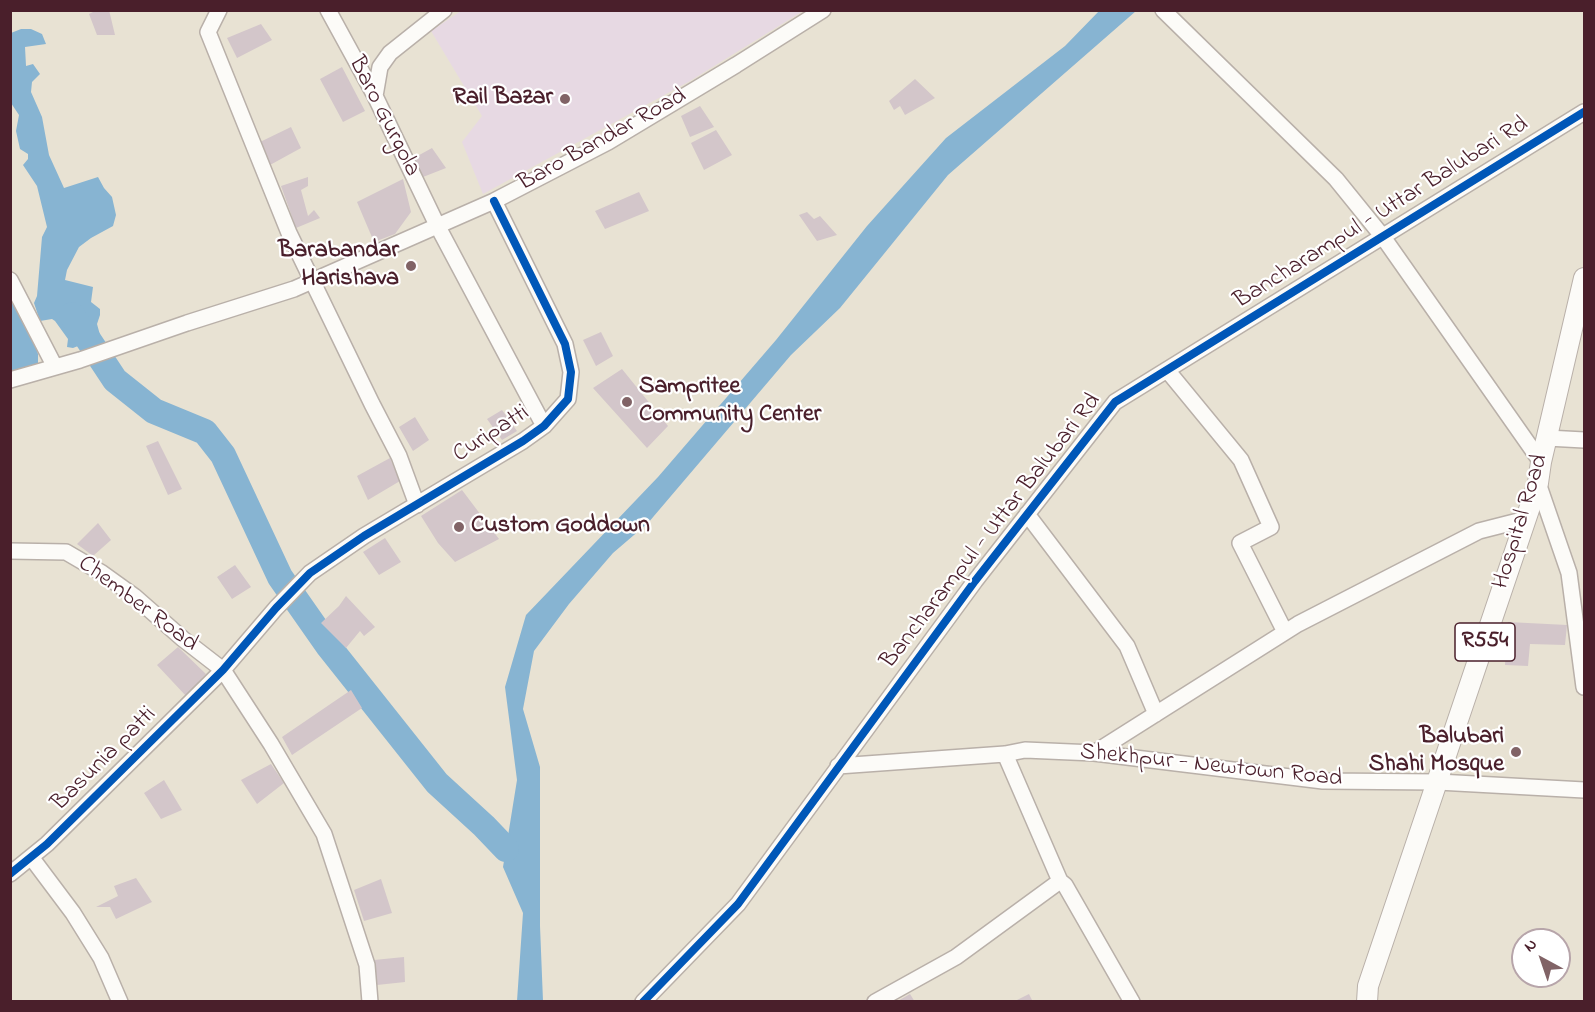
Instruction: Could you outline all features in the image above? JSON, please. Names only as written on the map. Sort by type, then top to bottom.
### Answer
[{"type":"main road","name":"Hospital Road","points":[[1367,1002],[1368,986],[1538,483],[1584,278]]},
{"type":"street","points":[[219,10],[208,32],[289,233],[399,456],[417,505]]},
{"type":"street","name":"Baro Gurgola","points":[[328,10],[375,96],[437,225],[544,426]]},
{"type":"street","points":[[375,96],[380,67],[390,52],[444,10]]},
{"type":"street","name":"Baro Bandar Road","points":[[10,380],[96,354],[314,281],[494,201],[608,142],[823,10]]},
{"type":"street","points":[[1163,10],[1336,179],[1383,237],[1541,462]]},
{"type":"street","name":"Bancharampul - Uttar Balubari Rd","points":[[643,1002],[738,904],[975,581],[1115,402],[1584,112]]},
{"type":"street","name":"Curipatti","points":[[276,608],[310,573],[364,536],[523,441],[544,426],[568,399],[571,372],[565,344],[494,201]]},
{"type":"street","points":[[10,280],[55,367]]},
{"type":"street","points":[[1167,370],[1241,460],[1271,527],[1240,543],[1286,632]]},
{"type":"street","points":[[1547,438],[1584,440]]},
{"type":"street","points":[[1538,483],[1569,573],[1584,687]]},
{"type":"street","points":[[1027,514],[1127,646],[1156,714]]},
{"type":"street","points":[[1094,753],[1286,632],[1479,531],[1526,519]]},
{"type":"street","name":"Chember Road","points":[[10,551],[66,552],[102,573],[134,596],[223,670],[271,744],[324,834],[367,965],[370,1002]]},
{"type":"street","name":"Basunia patti","points":[[10,873],[47,844],[223,670],[276,608]]},
{"type":"street","name":"Shekhpur - Newtown Road","points":[[838,766],[1005,754],[1025,750],[1094,753],[1323,781],[1438,782],[1584,790]]},
{"type":"street","points":[[1005,754],[1060,881],[1065,885],[1132,1002]]},
{"type":"street","points":[[31,857],[73,913],[95,949],[120,1002]]},
{"type":"street","points":[[875,1002],[956,957],[1060,881]]},
{"type":"shaded area","name":"Rail Bazar","points":[[461,11],[803,11],[690,81],[483,194],[462,142],[482,116],[431,31]]},
{"type":"water","points":[[1100,10],[1136,11],[948,175],[840,308],[791,355],[648,523],[613,553],[569,604],[534,651],[523,709],[540,767],[540,926],[543,1001],[517,1001],[523,913],[503,867],[517,780],[505,687],[526,615],[658,477],[776,340],[867,226],[946,138],[1065,46]]},
{"type":"water","points":[[21,29],[31,29],[42,34],[46,44],[25,47],[26,66],[33,64],[40,74],[32,82],[31,92],[42,117],[49,155],[64,188],[98,177],[112,197],[116,215],[113,226],[79,247],[67,270],[65,280],[93,287],[91,302],[100,309],[97,324],[99,341],[87,344],[86,338],[73,348],[67,347],[68,339],[55,321],[52,319],[40,321],[34,303],[37,296],[42,237],[47,227],[37,186],[23,165],[28,159],[28,154],[20,149],[16,131],[19,115],[11,103],[11,33]]},
{"type":"water","points":[[10,292],[33,336],[38,354],[38,364],[23,371],[11,370]]},
{"type":"building","points":[[97,10],[109,10],[115,35],[97,35],[89,14]]},
{"type":"building","points":[[261,24],[272,40],[237,58],[227,38]]},
{"type":"building","points":[[342,67],[365,111],[343,122],[320,79]]},
{"type":"building","points":[[915,79],[935,98],[905,115],[900,106],[894,110],[889,101]]},
{"type":"building","points":[[700,106],[714,127],[690,137],[681,116]]},
{"type":"building","points":[[291,127],[301,148],[270,165],[260,142]]},
{"type":"building","points":[[716,130],[732,155],[704,170],[691,143]]},
{"type":"building","points":[[432,148],[446,168],[423,177],[412,159]]},
{"type":"building","points":[[308,177],[308,186],[301,190],[308,216],[314,210],[320,218],[296,228],[281,186]]},
{"type":"building","points":[[403,179],[411,212],[395,234],[374,242],[357,202]]},
{"type":"building","points":[[639,192],[649,211],[605,229],[595,211]]},
{"type":"building","points":[[807,212],[814,219],[820,216],[837,235],[817,241],[799,215]]},
{"type":"building","points":[[601,332],[613,356],[596,366],[583,340]]},
{"type":"building","name":"Sampritee Community Center","points":[[622,369],[668,426],[647,448],[593,388]]},
{"type":"building","points":[[502,410],[517,431],[502,440],[487,419]]},
{"type":"building","points":[[415,417],[429,440],[413,451],[399,427]]},
{"type":"building","points":[[158,441],[182,489],[168,495],[146,446]]},
{"type":"building","points":[[390,458],[400,481],[368,500],[357,476]]},
{"type":"building","name":"Custom Goddown","points":[[462,490],[499,539],[455,562],[438,543],[421,516]]},
{"type":"building","points":[[98,523],[111,540],[93,556],[77,544]]},
{"type":"building","points":[[385,538],[401,562],[379,575],[363,552]]},
{"type":"building","points":[[235,565],[251,587],[232,599],[217,577]]},
{"type":"building","points":[[346,596],[375,627],[364,636],[360,631],[346,648],[321,623]]},
{"type":"building","points":[[1508,622],[1567,625],[1565,645],[1530,644],[1528,666],[1505,665]]},
{"type":"building","points":[[178,647],[206,674],[186,696],[157,665]]},
{"type":"building","points":[[351,690],[362,708],[292,755],[282,737]]},
{"type":"building","points":[[271,764],[284,783],[257,804],[241,780]]},
{"type":"building","points":[[164,780],[182,810],[161,819],[144,793]]},
{"type":"building","points":[[136,878],[152,902],[116,919],[110,907],[96,907],[118,896],[114,886]]},
{"type":"building","points":[[381,879],[392,913],[364,921],[354,890]]},
{"type":"building","points":[[404,957],[405,982],[377,985],[374,960]]},
{"type":"building","points":[[910,994],[915,1002],[896,1002]]},
{"type":"building","points":[[1029,994],[1033,1002],[1013,1002]]},
{"type":"waterway","points":[[72,315],[115,380],[154,411],[205,432],[223,455],[280,577],[329,647],[437,783],[506,849]]},
{"type":"cycle path","points":[[643,1002],[738,904],[975,581],[1115,402],[1584,112]]},
{"type":"cycle path","points":[[10,874],[47,844],[223,670],[276,608],[310,573],[364,536],[523,441],[544,426],[568,399],[571,372],[565,344],[494,201]]},
{"type":"place","name":"Rail Bazar","points":[[565,99]]},
{"type":"place","name":"Barabandar Harishava","points":[[411,266]]},
{"type":"place","name":"Sampritee Community Center","points":[[627,402]]},
{"type":"place","name":"Custom Goddown","points":[[459,527]]},
{"type":"place","name":"Balubari Shahi Mosque","points":[[1516,752]]}]
